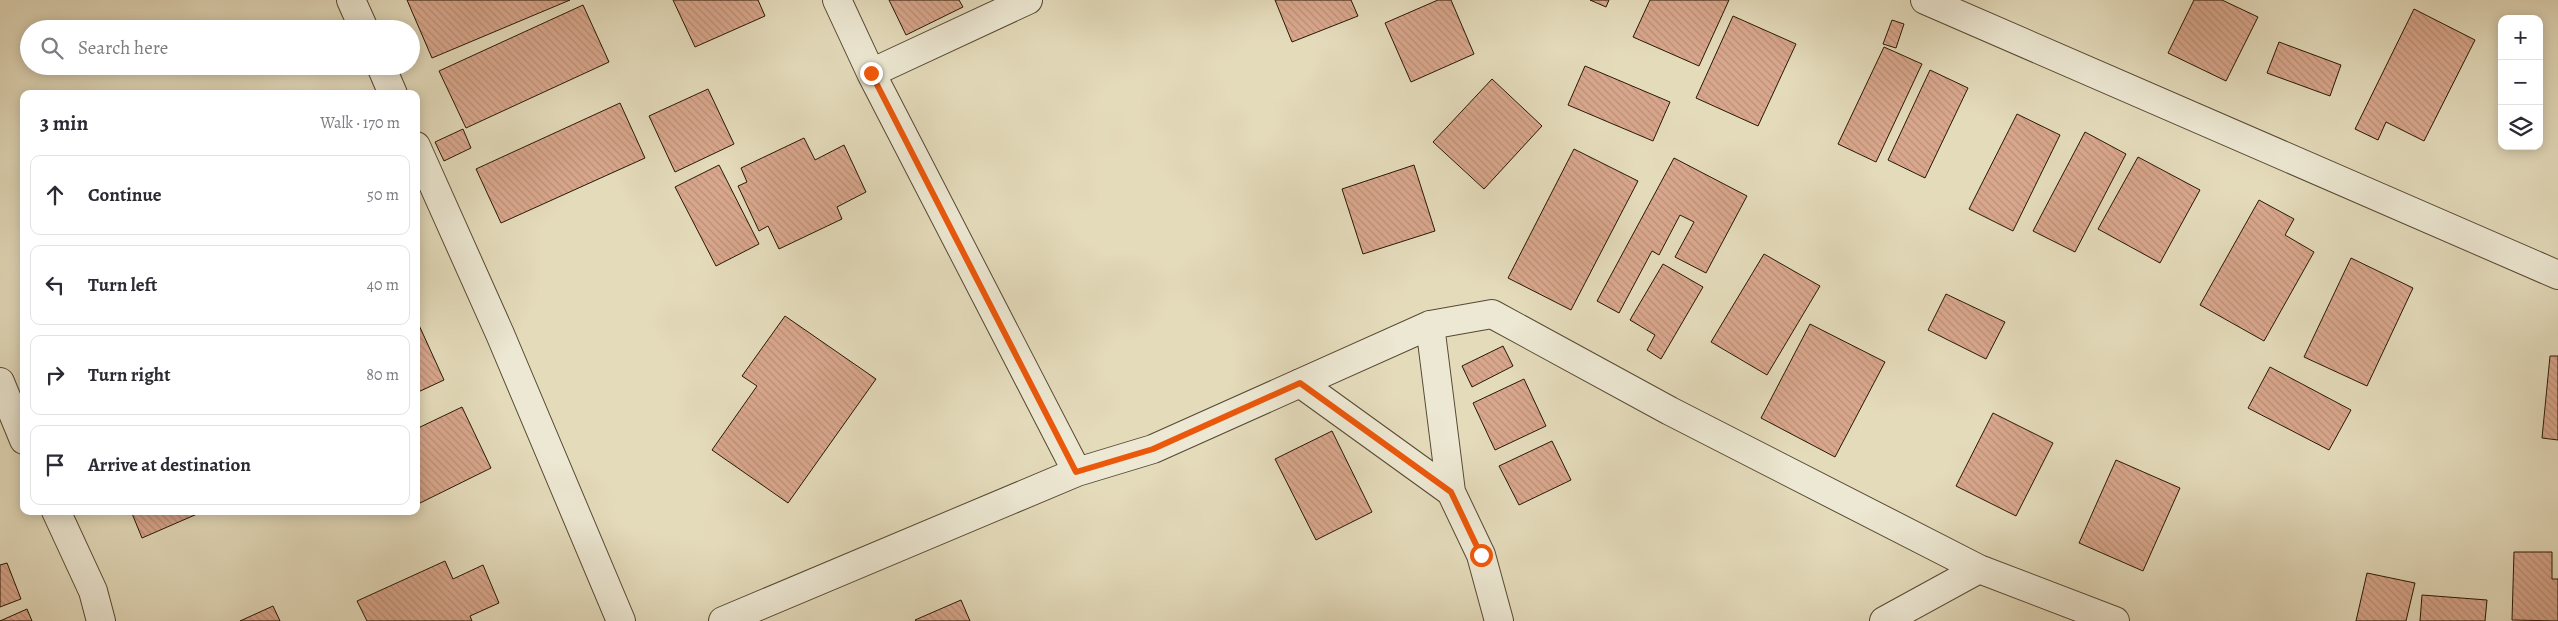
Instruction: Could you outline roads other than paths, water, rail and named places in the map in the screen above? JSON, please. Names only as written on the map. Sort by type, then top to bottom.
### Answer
[{"type":"street","points":[[351,0],[360,20]]},
{"type":"street","points":[[837,0],[871,73],[1076,472]]},
{"type":"street","points":[[871,73],[1028,0]]},
{"type":"street","points":[[1924,0],[2558,274]]},
{"type":"street","points":[[385,75],[391,90]]},
{"type":"street","points":[[420,155],[500,334],[621,621]]},
{"type":"street","points":[[723,621],[1076,472],[1153,449],[1430,325],[1492,314],[1670,411],[1979,569],[2115,621]]},
{"type":"street","points":[[1430,325],[1451,492],[1481,555],[1499,621]]},
{"type":"street","points":[[0,382],[20,430]]},
{"type":"street","points":[[1300,383],[1451,492]]},
{"type":"street","points":[[58,515],[93,591],[101,621]]},
{"type":"street","points":[[1884,621],[1979,569]]}]
